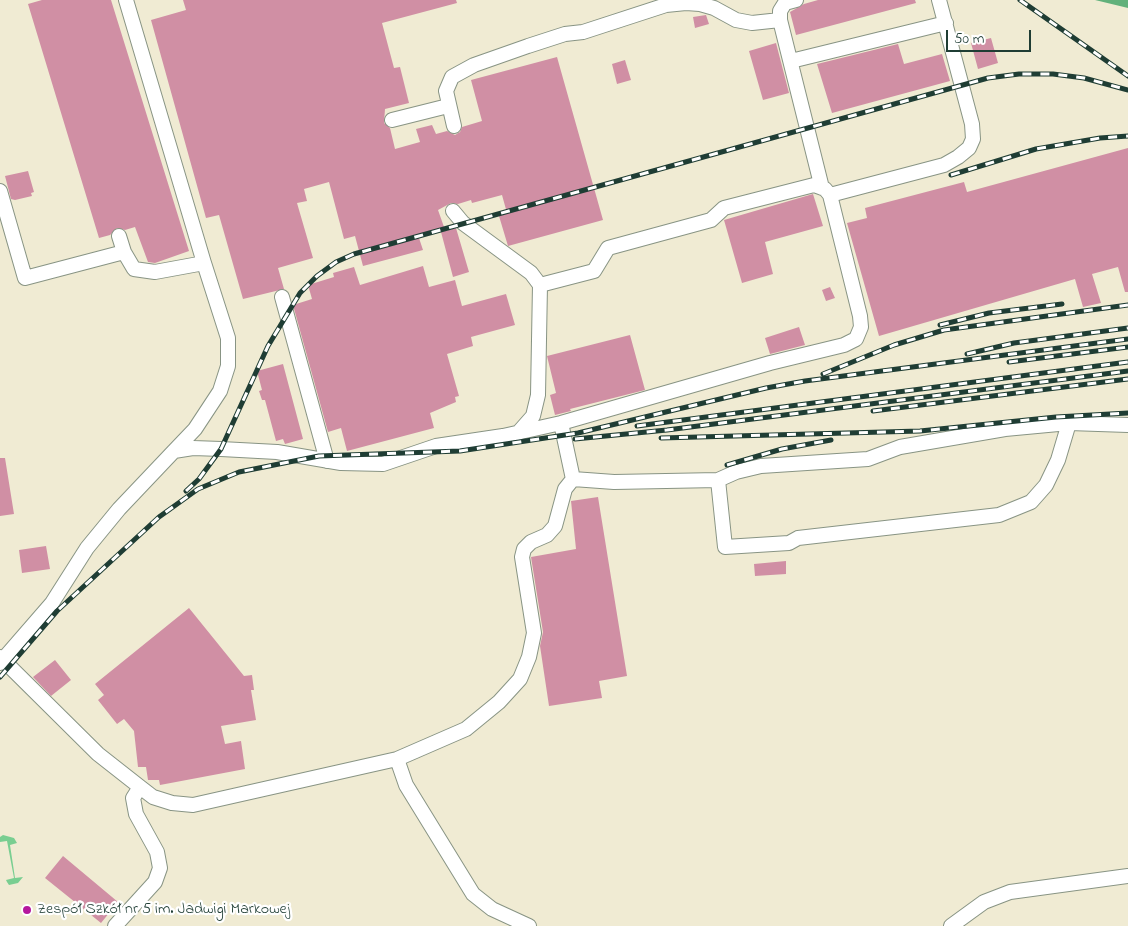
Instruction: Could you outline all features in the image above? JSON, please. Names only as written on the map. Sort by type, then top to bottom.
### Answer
[{"type":"lane","points":[[126,0],[136,51],[228,338],[228,366],[220,391],[210,410],[195,430],[113,516],[87,548],[52,603],[1,660],[98,754],[153,797],[172,803],[193,805],[397,760],[466,729],[500,702],[520,679],[529,657],[534,633],[522,557],[524,549],[531,542],[547,535],[555,526],[565,489],[573,479]]},
{"type":"lane","points":[[174,451],[193,448],[252,450],[327,461],[383,464],[436,446],[561,423],[770,363],[844,345],[856,339],[861,327],[860,316],[780,20],[780,11],[785,3],[796,0]]},
{"type":"lane","points":[[540,285],[594,271],[608,248],[711,220],[724,208],[805,186],[814,185],[826,192],[944,165],[958,157],[969,148],[973,139],[972,124],[939,0]]},
{"type":"lane","points":[[454,126],[446,91],[452,76],[474,65],[565,34],[583,32],[666,5],[700,4],[714,8],[736,20],[752,23],[780,20]]},
{"type":"lane","points":[[791,61],[946,23]]},
{"type":"lane","points":[[392,120],[448,106]]},
{"type":"lane","points":[[0,190],[25,278],[124,252]]},
{"type":"lane","points":[[453,211],[464,223],[531,273],[540,285],[538,395],[533,416],[518,432]]},
{"type":"lane","points":[[119,236],[124,252],[134,269],[155,272],[204,263]]},
{"type":"lane","points":[[282,297],[327,461]]},
{"type":"lane","points":[[561,423],[573,479]]},
{"type":"lane","points":[[573,479],[614,482],[718,480],[736,472],[762,466],[868,458],[900,447],[1005,429],[1068,423],[1128,425]]},
{"type":"lane","points":[[718,480],[725,547],[789,543],[798,538],[999,514],[1031,502],[1046,485],[1058,460],[1068,423]]},
{"type":"lane","points":[[397,760],[406,784],[473,894],[492,909],[529,926]]},
{"type":"lane","points":[[115,926],[155,882],[160,868],[157,852],[136,814],[133,798],[140,787]]},
{"type":"lane","points":[[951,926],[984,902],[1010,892],[1128,876]]},
{"type":"green space","points":[[1095,0],[1128,0],[1128,8]]},
{"type":"green space","points":[[3,835],[14,838],[17,843],[10,845],[15,878],[23,877],[18,883],[9,885],[6,880],[14,878],[7,841],[0,842],[0,837]]},
{"type":"building","points":[[42,0],[111,0],[189,251],[155,263],[148,262],[135,227],[125,230],[117,228],[110,235],[99,238],[28,4]]},
{"type":"building","points":[[183,0],[456,0],[457,3],[382,23],[394,68],[400,67],[409,103],[385,109],[384,123],[390,128],[395,149],[420,142],[416,129],[432,125],[436,134],[447,131],[455,135],[460,132],[462,127],[482,121],[471,80],[557,57],[603,220],[508,246],[499,216],[507,213],[502,195],[472,203],[471,200],[458,204],[451,203],[438,210],[444,227],[418,235],[423,250],[363,266],[355,236],[344,239],[329,182],[304,189],[307,201],[297,203],[313,258],[278,268],[284,289],[243,299],[219,215],[206,218],[151,20],[186,10]]},
{"type":"building","points":[[818,0],[915,0],[916,3],[796,35],[790,12],[804,4]]},
{"type":"building","points":[[706,15],[709,24],[695,28],[693,17]]},
{"type":"building","points":[[991,38],[998,63],[978,69],[971,43]]},
{"type":"building","points":[[776,43],[789,93],[763,100],[749,51]]},
{"type":"building","points":[[898,44],[904,64],[942,54],[950,81],[832,113],[817,64]]},
{"type":"building","points":[[625,60],[631,80],[617,84],[612,64]]},
{"type":"building","points":[[1128,148],[1128,292],[1125,292],[1118,267],[1092,274],[1101,303],[1083,307],[1075,279],[879,336],[847,223],[867,218],[865,208],[964,182],[967,192]]},
{"type":"building","points":[[28,171],[34,192],[31,193],[32,196],[15,200],[11,199],[5,176]]},
{"type":"building","points":[[813,194],[823,226],[765,242],[773,274],[742,283],[724,220]]},
{"type":"building","points":[[456,228],[469,272],[453,277],[441,232]]},
{"type":"building","points":[[423,266],[429,287],[455,280],[462,306],[506,294],[515,325],[471,337],[473,346],[447,354],[459,396],[455,397],[456,402],[430,413],[434,428],[347,451],[341,428],[328,432],[293,305],[312,299],[308,285],[334,277],[333,273],[354,267],[360,285]]},
{"type":"building","points":[[830,287],[835,298],[826,301],[822,290]]},
{"type":"building","points":[[799,327],[805,345],[770,354],[765,338]]},
{"type":"building","points":[[630,335],[645,390],[570,409],[571,411],[555,415],[550,395],[556,393],[547,356]]},
{"type":"building","points":[[283,364],[303,439],[285,444],[283,439],[276,441],[265,400],[262,400],[259,391],[262,390],[257,371]]},
{"type":"building","points":[[0,458],[5,458],[14,514],[0,516]]},
{"type":"building","points":[[598,497],[627,676],[599,681],[602,698],[549,706],[540,646],[543,632],[531,557],[576,549],[571,501]]},
{"type":"building","points":[[46,546],[50,569],[22,573],[19,550]]},
{"type":"building","points":[[786,561],[786,574],[755,576],[754,564]]},
{"type":"building","points":[[189,608],[244,676],[252,675],[254,690],[251,690],[256,720],[221,726],[225,744],[241,741],[245,769],[160,785],[159,780],[148,780],[146,767],[138,767],[134,731],[124,719],[117,724],[98,700],[104,695],[95,684]]},
{"type":"building","points":[[55,660],[71,680],[51,696],[33,677]]},
{"type":"building","points":[[63,856],[118,902],[101,923],[45,878]]},
{"type":"railway","points":[[1020,0],[1128,76]]},
{"type":"railway","points":[[186,491],[199,479],[221,449],[268,346],[300,293],[317,276],[336,262],[354,254],[988,78],[1019,74],[1053,74],[1084,78],[1128,90]]},
{"type":"railway","points":[[951,175],[1036,149],[1100,138],[1128,136]]},
{"type":"railway","points":[[940,325],[989,313],[1062,304]]},
{"type":"railway","points":[[823,374],[894,345],[944,330],[1128,305]]},
{"type":"railway","points":[[967,354],[1014,343],[1128,328]]},
{"type":"railway","points":[[0,677],[57,611],[159,517],[198,489],[239,472],[319,456],[460,451],[578,433],[766,388],[805,381],[1128,339]]},
{"type":"railway","points":[[1009,362],[1128,347]]},
{"type":"railway","points":[[637,426],[1128,362]]},
{"type":"railway","points":[[575,439],[667,430],[1128,371]]},
{"type":"railway","points":[[873,411],[1128,379]]},
{"type":"railway","points":[[661,438],[920,431],[1056,417],[1128,413]]},
{"type":"railway","points":[[727,465],[782,449],[831,440]]},
{"type":"place","name":"Zespół Szkół nr 5 im. Jadwigi Markowej","points":[[27,910]]}]
